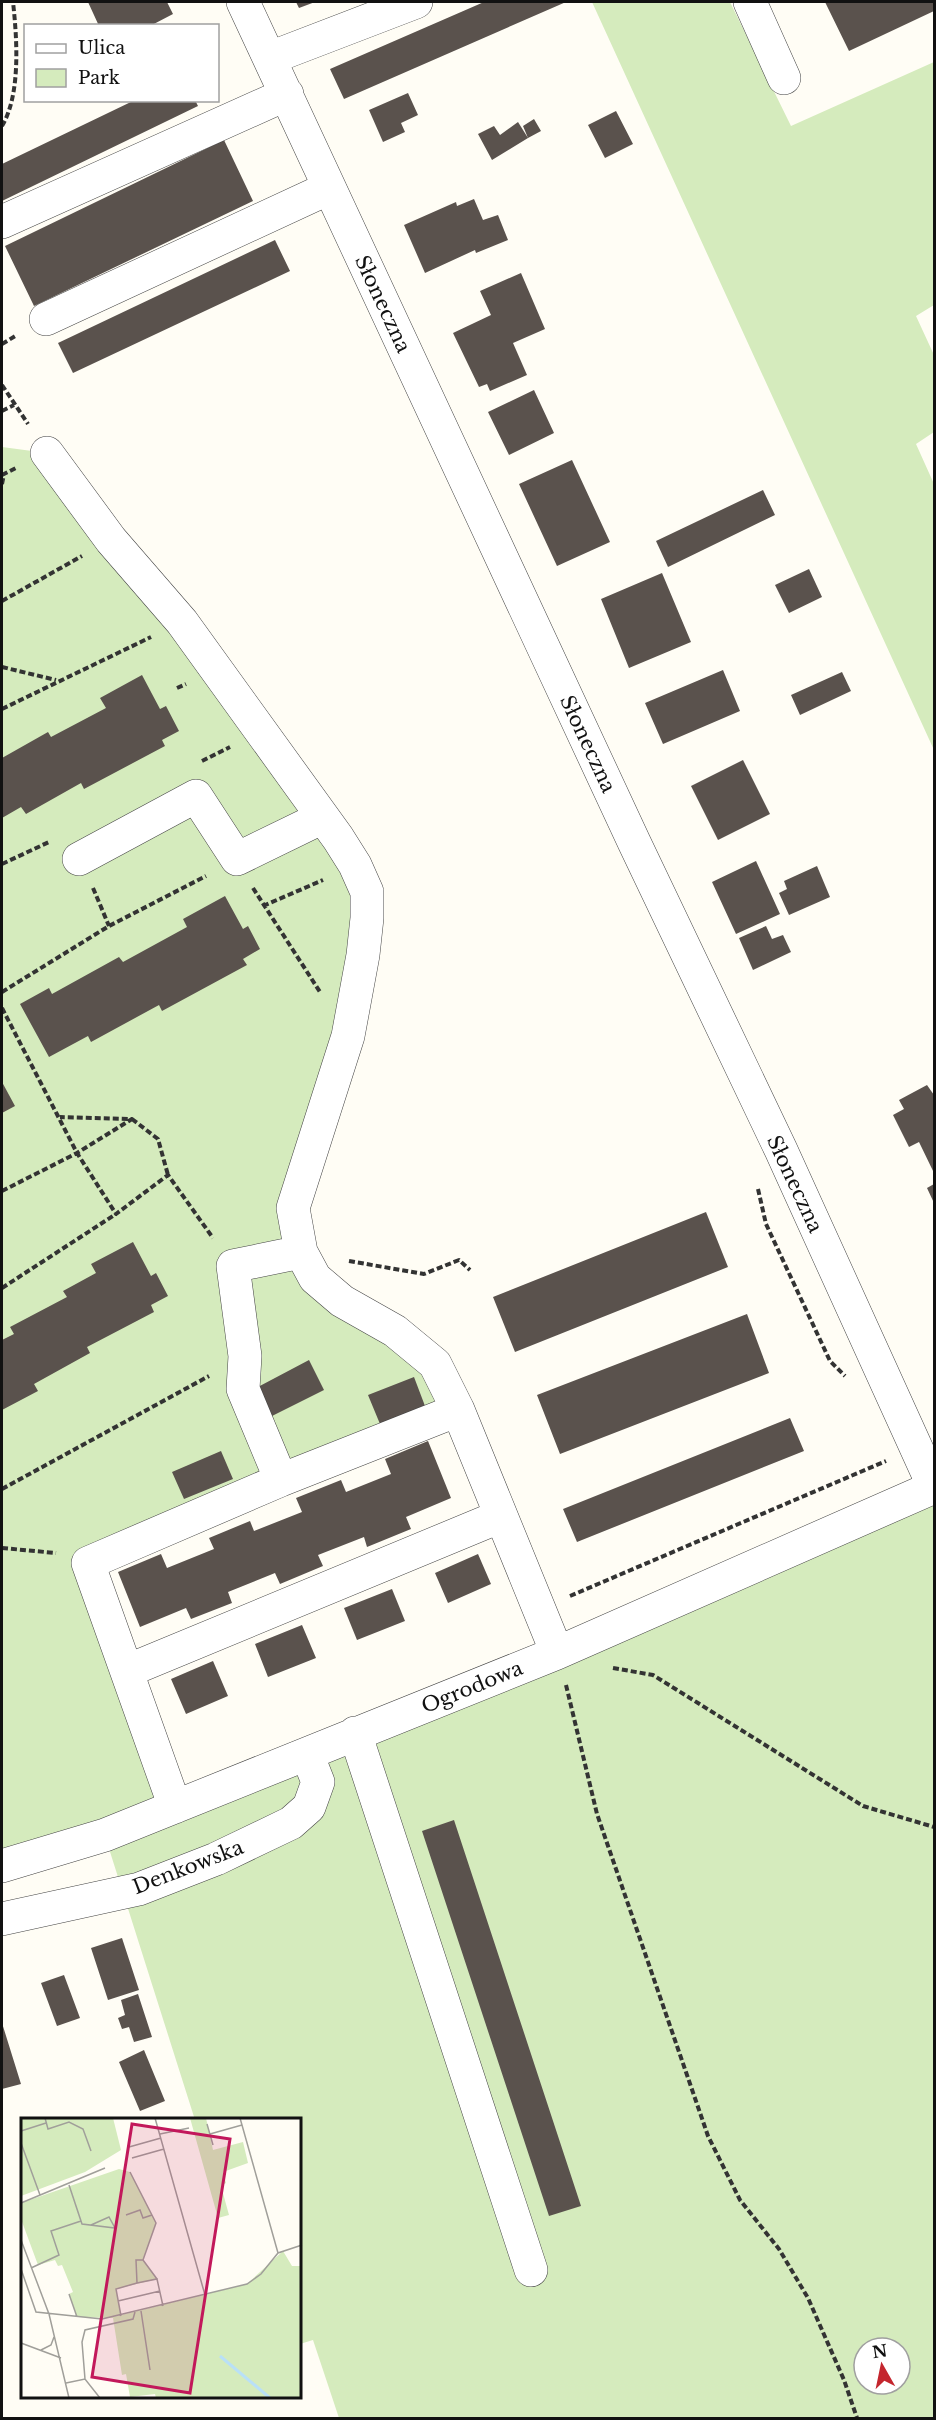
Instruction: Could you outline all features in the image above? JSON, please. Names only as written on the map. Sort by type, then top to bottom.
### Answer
[{"type":"street","name":"Słoneczna","points":[[243,2],[781,1150],[934,1487]]},
{"type":"street","points":[[270,58],[416,2]]},
{"type":"street","points":[[750,2],[784,78]]},
{"type":"street","points":[[2,222],[287,94]]},
{"type":"street","points":[[46,319],[329,188]]},
{"type":"street","points":[[47,453],[111,540],[182,622],[355,865],[367,892],[363,955],[348,1036],[293,1208],[301,1252],[315,1278],[342,1302],[395,1331],[435,1364],[458,1410],[557,1653]]},
{"type":"street","points":[[80,859],[196,795],[237,860],[321,818]]},
{"type":"street","points":[[281,1480],[243,1389],[244,1356],[233,1266],[301,1252]]},
{"type":"street","points":[[176,1807],[88,1563],[281,1480],[458,1410]]},
{"type":"street","name":"Ogrodowa","points":[[2,1866],[105,1835],[557,1653],[934,1487]]},
{"type":"street","points":[[127,1671],[501,1516]]},
{"type":"street","points":[[356,1733],[531,2270]]},
{"type":"street","name":"Denkowska","points":[[2,1919],[139,1889],[216,1859],[291,1823],[309,1807],[318,1782],[307,1754]]},
{"type":"path","points":[[2,126],[7,118],[15,78],[16,34],[13,2]]},
{"type":"path","points":[[2,385],[47,453]]},
{"type":"path","points":[[2,411],[14,405]]},
{"type":"path","points":[[2,484],[4,474]]},
{"type":"path","points":[[2,601],[111,540]]},
{"type":"path","points":[[2,709],[57,680],[182,622]]},
{"type":"path","points":[[2,668],[57,680]]},
{"type":"path","points":[[2,992],[109,926],[237,860],[263,906],[348,1036]]},
{"type":"path","points":[[263,906],[355,865]]},
{"type":"path","points":[[2,1008],[77,1153],[117,1214]]},
{"type":"path","points":[[60,1117],[132,1119],[158,1139],[168,1175],[233,1266]]},
{"type":"path","points":[[2,1191],[77,1153],[132,1119]]},
{"type":"path","points":[[2,1288],[117,1214],[168,1175]]},
{"type":"path","points":[[301,1252],[424,1274],[459,1260],[470,1270]]},
{"type":"path","points":[[2,1489],[244,1356]]},
{"type":"path","points":[[539,1609],[917,1448]]},
{"type":"path","points":[[2,1548],[53,1552],[88,1563]]},
{"type":"path","points":[[557,1653],[597,1814],[708,2136],[740,2200],[779,2249],[808,2298],[844,2380],[857,2418]]},
{"type":"path","points":[[609,1667],[653,1675],[863,1806],[934,1827]]},
{"type":"green space","points":[[592,2],[730,2],[791,126],[934,62],[934,305],[916,316],[934,355],[934,432],[916,444],[934,484],[934,750]]},
{"type":"green space","points":[[2,447],[47,453],[355,865],[348,1036],[301,1252],[395,1331],[458,1410],[88,1563],[175,1807],[934,1487],[934,2418],[339,2418],[313,2340],[302,2343],[302,2118],[194,2118],[105,1836],[2,1866]]},
{"type":"building","points":[[88,2],[167,2],[173,14],[154,24],[98,24]]},
{"type":"building","points":[[296,2],[315,2],[299,8]]},
{"type":"building","points":[[484,2],[566,2],[344,99],[330,69]]},
{"type":"building","points":[[825,2],[934,2],[934,11],[849,51]]},
{"type":"building","points":[[408,93],[418,115],[401,123],[405,132],[383,142],[369,110]]},
{"type":"building","points":[[131,102],[196,102],[198,106],[2,201],[2,164]]},
{"type":"building","points":[[616,111],[633,144],[605,158],[588,125]]},
{"type":"building","points":[[534,119],[541,131],[528,138],[523,126]]},
{"type":"building","points":[[518,122],[528,138],[492,160],[478,134],[494,126],[500,135]]},
{"type":"building","points":[[224,140],[253,201],[34,306],[5,246]]},
{"type":"building","points":[[474,199],[483,220],[498,215],[508,240],[476,253],[475,250],[425,273],[404,225],[456,202],[457,206]]},
{"type":"building","points":[[275,240],[290,271],[73,373],[58,343]]},
{"type":"building","points":[[521,273],[545,329],[513,343],[527,375],[490,391],[487,384],[479,387],[453,333],[491,315],[480,291]]},
{"type":"building","points":[[534,390],[554,433],[509,455],[488,412]]},
{"type":"building","points":[[572,460],[610,542],[557,566],[519,484]]},
{"type":"building","points":[[763,490],[775,515],[668,567],[656,541]]},
{"type":"building","points":[[809,569],[822,597],[789,613],[775,585]]},
{"type":"building","points":[[662,573],[691,642],[629,668],[601,599]]},
{"type":"building","points":[[723,670],[740,711],[663,744],[645,703]]},
{"type":"building","points":[[842,672],[851,691],[800,715],[791,695]]},
{"type":"building","points":[[142,675],[160,709],[166,706],[179,731],[162,740],[165,746],[84,789],[81,783],[26,814],[21,807],[2,818],[2,758],[48,732],[51,737],[106,708],[100,698]]},
{"type":"building","points":[[743,760],[770,814],[718,840],[691,786]]},
{"type":"building","points":[[756,861],[780,914],[736,934],[712,882]]},
{"type":"building","points":[[817,866],[830,897],[789,915],[779,893],[787,889],[784,881]]},
{"type":"building","points":[[225,896],[243,929],[248,926],[260,949],[243,959],[247,965],[162,1011],[159,1005],[91,1042],[88,1036],[49,1057],[20,1004],[49,988],[52,994],[119,957],[123,962],[187,927],[183,919]]},
{"type":"building","points":[[766,926],[772,939],[783,935],[791,952],[753,970],[739,938]]},
{"type":"building","points":[[2,1082],[15,1106],[2,1113]]},
{"type":"building","points":[[927,1085],[934,1095],[934,1173],[919,1142],[909,1147],[893,1115],[904,1109],[899,1100]]},
{"type":"building","points":[[934,1184],[934,1203],[927,1188]]},
{"type":"building","points":[[706,1212],[728,1267],[515,1352],[493,1297]]},
{"type":"building","points":[[133,1242],[151,1276],[156,1273],[168,1296],[151,1305],[154,1312],[87,1347],[90,1353],[34,1384],[38,1391],[2,1410],[2,1340],[14,1334],[10,1327],[67,1297],[63,1291],[96,1273],[91,1264]]},
{"type":"building","points":[[747,1314],[769,1373],[560,1454],[537,1395]]},
{"type":"building","points":[[309,1360],[324,1390],[270,1417],[256,1388]]},
{"type":"building","points":[[414,1377],[425,1406],[380,1424],[368,1395]]},
{"type":"building","points":[[790,1418],[804,1451],[577,1542],[563,1509]]},
{"type":"building","points":[[428,1441],[451,1498],[406,1517],[411,1529],[367,1547],[364,1537],[318,1555],[323,1566],[280,1584],[275,1573],[228,1592],[232,1603],[191,1619],[186,1608],[140,1627],[118,1572],[161,1554],[167,1568],[214,1549],[209,1538],[250,1521],[254,1531],[302,1512],[296,1498],[341,1480],[346,1492],[391,1474],[385,1459]]},
{"type":"building","points":[[221,1451],[233,1479],[184,1499],[172,1472]]},
{"type":"building","points":[[478,1554],[491,1584],[448,1603],[435,1573]]},
{"type":"building","points":[[392,1589],[405,1621],[357,1640],[344,1608]]},
{"type":"building","points":[[302,1625],[316,1658],[268,1677],[255,1644]]},
{"type":"building","points":[[213,1661],[228,1696],[186,1714],[171,1679]]},
{"type":"building","points":[[454,1820],[581,2206],[549,2216],[422,1831]]},
{"type":"building","points":[[122,1938],[139,1990],[108,2000],[91,1948]]},
{"type":"building","points":[[64,1975],[80,2018],[57,2026],[41,1983]]},
{"type":"building","points":[[138,1994],[152,2037],[134,2042],[129,2027],[122,2029],[118,2018],[125,2015],[121,2000]]},
{"type":"building","points":[[2,2023],[21,2084],[2,2089]]},
{"type":"building","points":[[144,2050],[165,2101],[140,2111],[119,2062]]}]
